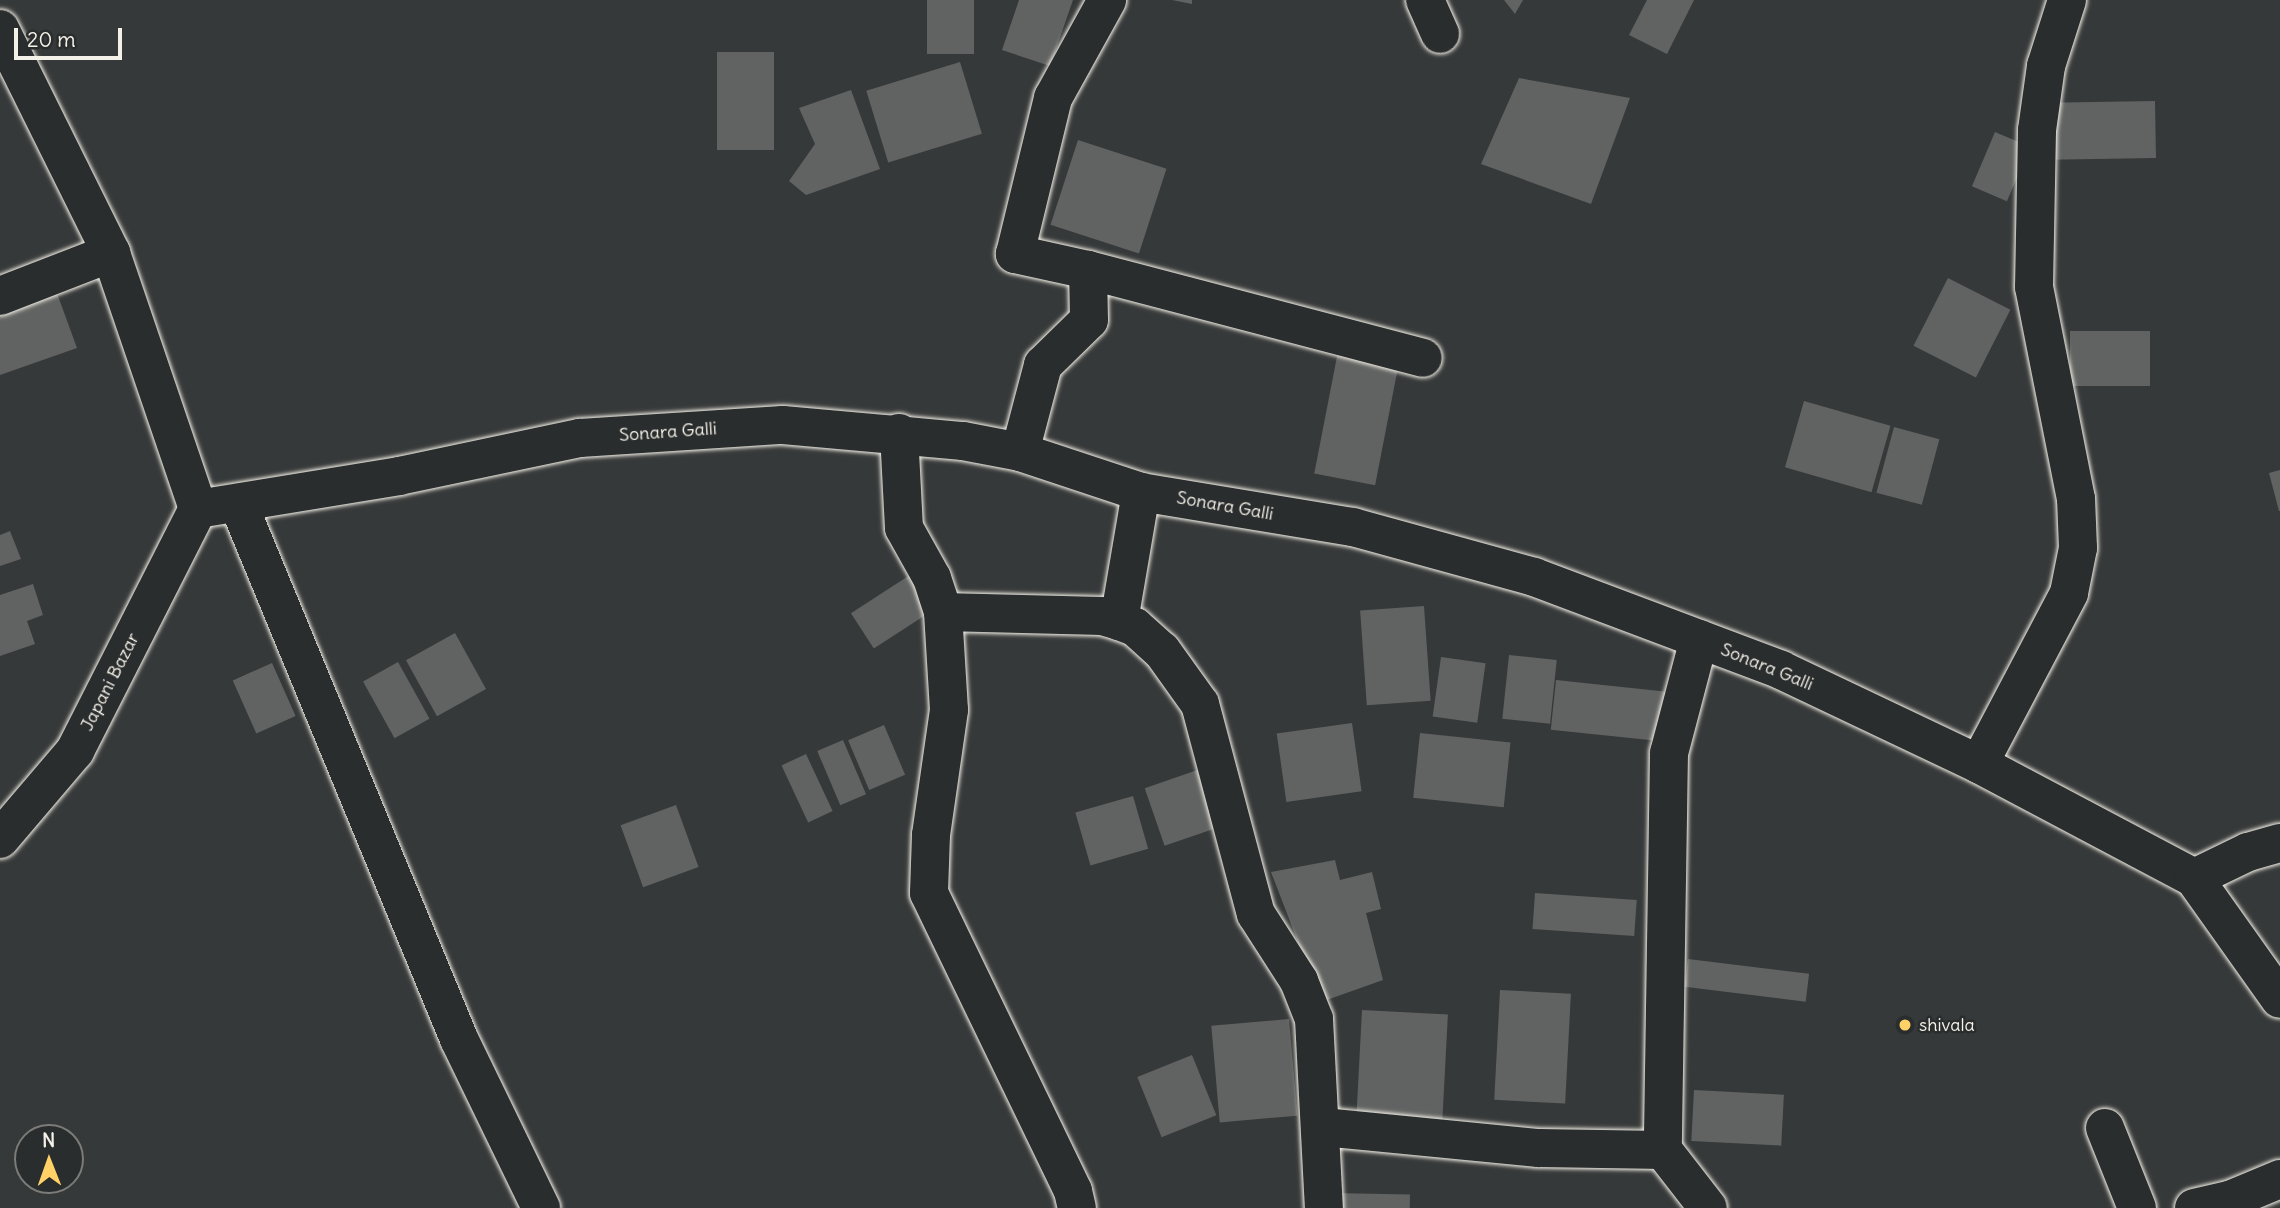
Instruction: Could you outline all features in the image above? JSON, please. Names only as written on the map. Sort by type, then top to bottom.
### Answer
[{"type":"street","points":[[1107,0],[1053,98],[1015,254],[1088,270],[1423,358]]},
{"type":"street","points":[[1425,0],[1440,34]]},
{"type":"street","points":[[1979,764],[2069,593],[2078,548],[2076,499],[2034,287],[2037,130],[2046,66],[2067,0]]},
{"type":"street","points":[[0,29],[111,253],[198,509]]},
{"type":"street","points":[[0,296],[111,253]]},
{"type":"street","points":[[1020,452],[1043,365],[1089,320],[1088,270]]},
{"type":"street","name":"Sonara Galli","points":[[198,509],[399,476],[579,438],[783,425],[899,433],[1020,452],[1141,492],[1353,527],[1534,577],[1781,670],[1979,764],[2194,878]]},
{"type":"street","points":[[899,433],[904,528],[932,578],[943,612],[949,710],[930,835],[929,893],[1073,1191],[1077,1208]]},
{"type":"street","points":[[1119,621],[1141,492]]},
{"type":"street","points":[[238,503],[459,1039],[541,1208]]},
{"type":"street","name":"Japani Bazar","points":[[0,839],[75,751],[198,509]]},
{"type":"street","points":[[943,612],[1102,616],[1119,621],[1135,627],[1163,651],[1200,704],[1256,914],[1299,981],[1314,1019],[1323,1127],[1324,1208]]},
{"type":"street","points":[[1699,639],[1669,754],[1663,1150],[1709,1208]]},
{"type":"street","points":[[2280,843],[2248,852],[2194,878],[2280,999]]},
{"type":"street","points":[[1323,1127],[1539,1148],[1663,1150]]},
{"type":"street","points":[[2105,1128],[2137,1208]]},
{"type":"street","points":[[2194,1208],[2232,1199],[2280,1179]]},
{"type":"building","points":[[927,0],[974,0],[974,54],[927,54]]},
{"type":"building","points":[[1019,0],[1073,0],[1050,66],[1002,50]]},
{"type":"building","points":[[1172,0],[1192,0],[1192,4]]},
{"type":"building","points":[[1504,0],[1523,0],[1515,14]]},
{"type":"building","points":[[1647,0],[1694,0],[1667,54],[1629,35]]},
{"type":"building","points":[[717,52],[774,52],[774,150],[717,150]]},
{"type":"building","points":[[960,62],[982,134],[888,162],[866,91]]},
{"type":"building","points":[[1519,78],[1630,98],[1591,204],[1481,164]]},
{"type":"building","points":[[851,90],[880,169],[806,195],[789,181],[815,144],[799,108]]},
{"type":"building","points":[[2155,101],[2156,158],[2049,160],[2048,103]]},
{"type":"building","points":[[1995,132],[2030,147],[2007,201],[1972,186]]},
{"type":"building","points":[[1078,140],[1166,169],[1139,253],[1050,225]]},
{"type":"building","points":[[1948,278],[2010,310],[1976,377],[1913,346]]},
{"type":"building","points":[[54,285],[77,348],[0,375],[0,305]]},
{"type":"building","points":[[2070,331],[2150,331],[2150,386],[2070,386]]},
{"type":"building","points":[[1340,341],[1401,353],[1375,485],[1314,474]]},
{"type":"building","points":[[1804,401],[1891,426],[1871,492],[1785,467]]},
{"type":"building","points":[[1894,427],[1939,439],[1922,505],[1876,493]]},
{"type":"building","points":[[2280,470],[2280,511],[2279,511],[2269,473]]},
{"type":"building","points":[[10,531],[21,559],[0,566],[0,535]]},
{"type":"building","points":[[913,573],[936,608],[874,649],[851,613]]},
{"type":"building","points":[[33,584],[43,615],[27,621],[35,644],[0,656],[0,595]]},
{"type":"building","points":[[1424,606],[1431,701],[1367,705],[1360,610]]},
{"type":"building","points":[[455,633],[486,689],[437,716],[406,660]]},
{"type":"building","points":[[1509,655],[1557,660],[1550,724],[1502,719]]},
{"type":"building","points":[[1441,657],[1486,663],[1477,723],[1433,716]]},
{"type":"building","points":[[398,662],[430,719],[395,738],[363,681]]},
{"type":"building","points":[[272,663],[296,716],[256,733],[233,680]]},
{"type":"building","points":[[1556,680],[1676,693],[1671,742],[1551,730]]},
{"type":"building","points":[[1352,723],[1362,791],[1286,802],[1277,734]]},
{"type":"building","points":[[884,725],[905,775],[869,790],[848,740]]},
{"type":"building","points":[[1420,733],[1511,743],[1504,807],[1413,798]]},
{"type":"building","points":[[843,740],[866,794],[840,805],[817,751]]},
{"type":"building","points":[[806,754],[833,811],[808,823],[782,765]]},
{"type":"building","points":[[1209,766],[1229,824],[1165,846],[1145,788]]},
{"type":"building","points":[[1133,796],[1148,849],[1090,865],[1075,813]]},
{"type":"building","points":[[676,805],[699,867],[643,887],[621,825]]},
{"type":"building","points":[[1335,860],[1340,880],[1372,872],[1381,909],[1366,913],[1383,980],[1321,1002],[1271,872]]},
{"type":"building","points":[[1535,893],[1637,900],[1634,936],[1532,929]]},
{"type":"building","points":[[1688,959],[1809,974],[1806,1002],[1685,987]]},
{"type":"building","points":[[1500,990],[1571,994],[1565,1104],[1494,1100]]},
{"type":"building","points":[[1362,1010],[1448,1015],[1442,1120],[1356,1116]]},
{"type":"building","points":[[1289,1019],[1297,1116],[1220,1122],[1211,1026]]},
{"type":"building","points":[[1192,1055],[1216,1115],[1162,1137],[1137,1077]]},
{"type":"building","points":[[1694,1090],[1784,1095],[1781,1146],[1691,1141]]},
{"type":"building","points":[[1331,1193],[1410,1194],[1410,1208],[1331,1208]]},
{"type":"place","name":"shivala","points":[[1905,1025]]}]
